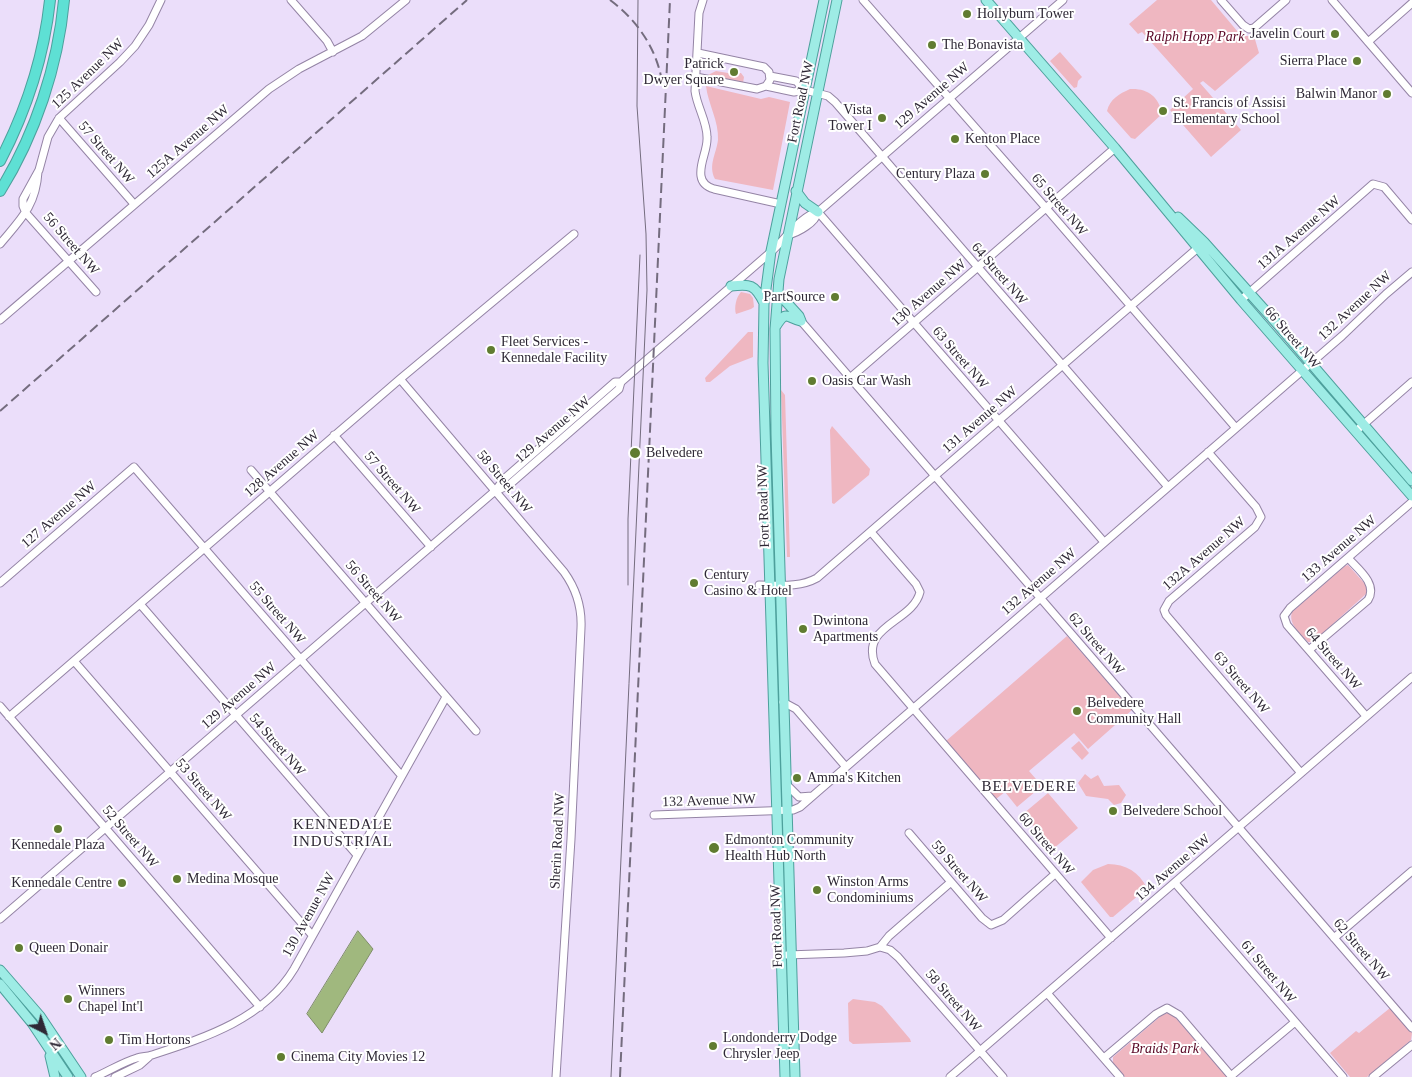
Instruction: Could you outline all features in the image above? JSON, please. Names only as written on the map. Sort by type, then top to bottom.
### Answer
[{"type":"highway","points":[[0,161],[18,125],[36,70],[44,41],[50,0]]},
{"type":"highway","points":[[0,191],[27,139],[40,105],[57,46],[64,0]]},
{"type":"main road","name":"Fort Road NW","points":[[785,1077],[769,585],[763,363],[764,304],[771,251],[824,0]]},
{"type":"main road","name":"Fort Road NW","points":[[795,1077],[786,810],[774,328],[778,293],[796,191],[836,0]]},
{"type":"main road","name":"66 Street NW","points":[[986,0],[1154,195],[1201,246],[1249,293],[1412,481]]},
{"type":"main road","points":[[796,191],[805,203],[818,212]]},
{"type":"main road","name":"66 Street NW","points":[[1201,246],[1241,300],[1412,496]]},
{"type":"main road","points":[[731,286],[744,285],[754,287],[759,292],[764,304]]},
{"type":"main road","points":[[778,293],[799,316],[801,321]]},
{"type":"main road","points":[[774,328],[781,318],[786,315],[801,321]]},
{"type":"main road","points":[[0,970],[40,1016],[81,1077]]},
{"type":"main road","points":[[0,984],[37,1029],[68,1077]]},
{"type":"main road","points":[[45,1042],[55,1077]]},
{"type":"street","name":"125 Avenue NW","points":[[26,213],[23,199],[39,170],[48,137],[59,118],[135,46],[149,24],[160,0]]},
{"type":"street","points":[[291,0],[327,41],[333,52]]},
{"type":"street","name":"125A Avenue NW","points":[[1,316],[69,261],[274,85],[299,68],[333,52],[368,32],[406,0]]},
{"type":"street","points":[[703,0],[699,13],[696,77],[696,97],[705,123],[708,139],[701,172],[702,181],[714,190],[781,204]]},
{"type":"street","name":"65 Street NW","points":[[863,0],[1236,428]]},
{"type":"street","name":"129 Avenue NW","points":[[0,919],[495,491],[508,485],[619,389],[621,382],[812,213],[818,212],[1063,0]]},
{"type":"street","points":[[1222,0],[1243,25],[1249,29],[1254,28],[1286,0]]},
{"type":"street","points":[[1332,0],[1412,93]]},
{"type":"street","points":[[1368,42],[1412,3]]},
{"type":"street","points":[[698,53],[760,66],[767,70],[770,76],[766,86]]},
{"type":"street","points":[[770,76],[796,81],[805,90]]},
{"type":"street","points":[[696,77],[757,89],[766,86],[794,92],[805,90]]},
{"type":"street","name":"64 Street NW","points":[[805,90],[828,96],[835,102],[1168,487]]},
{"type":"street","name":"57 Street NW","points":[[59,118],[134,204]]},
{"type":"street","name":"130 Avenue NW","points":[[850,378],[1115,148]]},
{"type":"street","name":"131A Avenue NW","points":[[1241,300],[1373,184],[1384,187],[1412,220]]},
{"type":"street","name":"63 Street NW","points":[[818,212],[1104,542]]},
{"type":"street","points":[[0,244],[26,213]]},
{"type":"street","name":"56 Street NW","points":[[26,213],[96,292]]},
{"type":"street","name":"128 Avenue NW","points":[[9,717],[400,379],[574,234]]},
{"type":"street","name":"131 Avenue NW","points":[[759,586],[794,585],[817,578],[1201,246]]},
{"type":"street","name":"132 Avenue NW","points":[[1404,278],[1412,268]]},
{"type":"street","name":"132 Avenue NW","points":[[654,815],[798,809],[1347,332],[1412,272]]},
{"type":"street","name":"62 Street NW","points":[[801,321],[1412,1028]]},
{"type":"street","name":"58 Street NW","points":[[400,379],[568,578],[575,589],[580,607]]},
{"type":"street","points":[[1356,431],[1412,382]]},
{"type":"street","name":"57 Street NW","points":[[334,436],[431,547]]},
{"type":"street","name":"132A Avenue NW","points":[[1164,610],[1169,601],[1255,526],[1261,517],[1256,507],[1208,452]]},
{"type":"street","name":"55 Street NW","points":[[134,467],[401,775]]},
{"type":"street","name":"127 Avenue NW","points":[[0,583],[134,467]]},
{"type":"street","name":"56 Street NW","points":[[251,470],[476,731]]},
{"type":"street","name":"133 Avenue NW","points":[[1284,616],[1290,608],[1412,502]]},
{"type":"street","name":"60 Street NW","points":[[871,532],[916,584],[920,592],[916,602],[879,634],[872,650],[875,664],[1111,938]]},
{"type":"street","points":[[1309,650],[1371,596],[1372,591],[1369,582],[1348,558]]},
{"type":"street","name":"54 Street NW","points":[[140,604],[357,855]]},
{"type":"street","name":"Sherin Road NW","points":[[556,1077],[571,839],[581,623],[580,607]]},
{"type":"street","name":"63 Street NW","points":[[1164,610],[1166,615],[1301,773]]},
{"type":"street","name":"64 Street NW","points":[[1284,616],[1287,625],[1366,716]]},
{"type":"street","name":"53 Street NW","points":[[74,661],[312,935]]},
{"type":"street","name":"134 Avenue NW","points":[[950,1077],[1412,677]]},
{"type":"street","name":"130 Avenue NW","points":[[95,1077],[138,1058],[150,1056],[228,1026],[260,1008],[285,983],[446,697]]},
{"type":"street","points":[[783,702],[796,709],[846,767]]},
{"type":"street","name":"52 Street NW","points":[[0,706],[260,1008]]},
{"type":"street","points":[[786,784],[799,797],[814,795]]},
{"type":"street","name":"59 Street NW","points":[[909,833],[982,918],[991,924],[1003,920],[1055,874]]},
{"type":"street","points":[[1334,938],[1412,871]]},
{"type":"street","points":[[781,956],[858,952],[880,947],[889,936],[951,882]]},
{"type":"street","name":"61 Street NW","points":[[1175,883],[1343,1077]]},
{"type":"street","name":"58 Street NW","points":[[880,947],[890,950],[898,956],[1003,1077]]},
{"type":"street","points":[[1047,993],[1120,1077]]},
{"type":"street","points":[[1104,1058],[1156,1014],[1167,1008],[1179,1015],[1232,1077],[1295,1022]]},
{"type":"street","points":[[1373,1077],[1412,1045]]},
{"type":"street","name":"130 Avenue NW","points":[[115,1077],[140,1065],[150,1056]]},
{"type":"street","points":[[104,1077],[113,1069]]},
{"type":"green space","name":"Ralph Hopp Park","points":[[1157,0],[1211,0],[1238,32],[1243,36],[1254,36],[1259,53],[1215,91],[1203,81],[1200,83],[1241,130],[1211,157],[1170,110],[1193,89],[1142,32],[1138,34],[1129,24]]},
{"type":"green space","points":[[1060,52],[1082,77],[1078,81],[1077,87],[1074,88],[1050,61]]},
{"type":"green space","points":[[716,71],[741,73],[744,77],[743,83],[708,75]]},
{"type":"green space","points":[[706,86],[761,99],[769,97],[790,102],[773,190],[715,179],[712,164],[718,133]]},
{"type":"green space","points":[[1130,89],[1142,90],[1151,94],[1158,102],[1162,114],[1135,139],[1131,138],[1107,111],[1110,103],[1116,97]]},
{"type":"green space","points":[[741,292],[750,294],[753,298],[754,307],[736,314],[736,303]]},
{"type":"green space","points":[[748,332],[753,332],[753,357],[730,366],[710,382],[706,382],[705,378]]},
{"type":"green space","points":[[781,390],[785,395],[790,557],[787,557]]},
{"type":"green space","points":[[832,426],[870,469],[869,475],[834,504],[832,503],[830,430]]},
{"type":"green space","points":[[1348,565],[1366,585],[1366,594],[1313,642],[1308,642],[1293,624],[1292,612]]},
{"type":"green space","points":[[1067,636],[1132,710],[1088,749],[1074,733],[1029,771],[1042,786],[1017,807],[1005,792],[996,799],[946,741]]},
{"type":"green space","points":[[1079,741],[1089,753],[1082,760],[1071,748]]},
{"type":"green space","points":[[1085,774],[1091,779],[1098,775],[1104,786],[1119,785],[1126,795],[1121,803],[1114,805],[1108,799],[1086,796],[1078,783]]},
{"type":"green space","points":[[1048,793],[1078,828],[1053,849],[1023,814]]},
{"type":"green space","points":[[1108,864],[1126,867],[1136,873],[1147,888],[1113,917],[1110,917],[1081,882],[1093,870]]},
{"type":"green space","points":[[853,999],[875,1002],[882,1006],[911,1042],[853,1044],[849,1041],[848,1003]]},
{"type":"green space","points":[[1390,1008],[1412,1033],[1411,1040],[1367,1077],[1350,1077],[1330,1053],[1356,1031],[1359,1033]]},
{"type":"green space","name":"Braids Park","points":[[1168,1013],[1174,1016],[1227,1077],[1125,1077],[1113,1063],[1113,1057],[1162,1015]]},
{"type":"shaded area","points":[[358,931],[373,949],[322,1033],[307,1014]]},
{"type":"tram line","points":[[611,1077],[647,290],[646,234],[637,106],[638,0]]},
{"type":"tram line","points":[[628,585],[628,519],[640,255]]},
{"type":"railway","points":[[0,411],[467,0]]},
{"type":"railway","points":[[610,0],[629,17],[644,36],[656,58],[662,82]]},
{"type":"railway","points":[[620,1077],[670,0]]},
{"type":"place","name":"Hollyburn Tower","points":[[967,14]]},
{"type":"place","name":"Javelin Court","points":[[1335,34]]},
{"type":"place","name":"The Bonavista","points":[[932,45]]},
{"type":"place","name":"Sierra Place","points":[[1357,61]]},
{"type":"place","name":"Patrick Dwyer Square","points":[[734,72]]},
{"type":"place","name":"Balwin Manor","points":[[1387,94]]},
{"type":"place","name":"St. Francis of Assisi Elementary School","points":[[1163,111]]},
{"type":"place","name":"Vista Tower I","points":[[882,118]]},
{"type":"place","name":"Kenton Place","points":[[955,139]]},
{"type":"place","name":"Century Plaza","points":[[985,174]]},
{"type":"place","name":"PartSource","points":[[835,297]]},
{"type":"place","name":"Fleet Services - Kennedale Facility","points":[[491,350]]},
{"type":"place","name":"Oasis Car Wash","points":[[812,381]]},
{"type":"place","name":"Belvedere","points":[[635,453]]},
{"type":"place","name":"Century Casino & Hotel","points":[[694,583]]},
{"type":"place","name":"Dwintona Apartments","points":[[803,629]]},
{"type":"place","name":"Belvedere Community Hall","points":[[1077,711]]},
{"type":"place","name":"Amma's Kitchen","points":[[797,778]]},
{"type":"place","name":"Belvedere School","points":[[1113,811]]},
{"type":"place","name":"Kennedale Plaza","points":[[58,829]]},
{"type":"place","name":"Edmonton Community Health Hub North","points":[[714,848]]},
{"type":"place","name":"Medina Mosque","points":[[177,879]]},
{"type":"place","name":"Kennedale Centre","points":[[122,883]]},
{"type":"place","name":"Winston Arms Condominiums","points":[[817,890]]},
{"type":"place","name":"Queen Donair","points":[[19,948]]},
{"type":"place","name":"Winners Chapel Int'l","points":[[68,999]]},
{"type":"place","name":"Tim Hortons","points":[[109,1040]]},
{"type":"place","name":"Londonderry Dodge Chrysler Jeep","points":[[713,1046]]},
{"type":"place","name":"Cinema City Movies 12","points":[[281,1057]]},
{"type":"district","name":"BELVEDERE","points":[[1029,787]]},
{"type":"district","name":"KENNEDALE INDUSTRIAL","points":[[343,834]]}]
